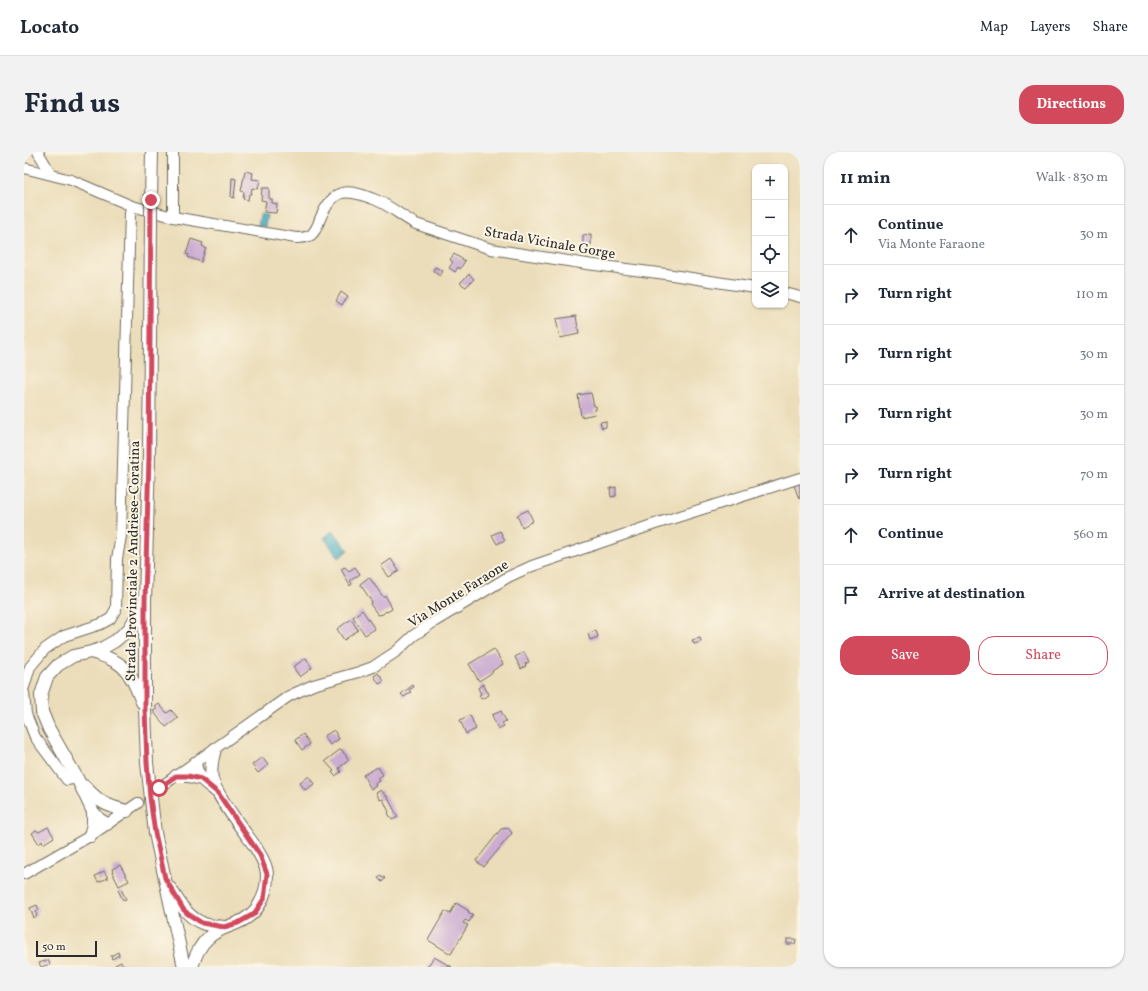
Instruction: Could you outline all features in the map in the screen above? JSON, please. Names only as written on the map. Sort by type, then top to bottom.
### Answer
[{"type":"main road","name":"Strada Provinciale 2 Andriese-Coratina","points":[[152,152],[150,222],[149,457],[145,601],[145,709],[147,763],[155,833],[184,967]]},
{"type":"main road","points":[[107,824],[98,819],[96,807],[77,778],[49,729],[42,712],[41,695],[47,677],[58,665],[73,656],[101,649],[115,641],[129,629],[145,601]]},
{"type":"main road","points":[[91,652],[108,657],[122,666],[132,677],[145,709]]},
{"type":"main road","points":[[206,779],[215,749]]},
{"type":"main road","points":[[192,967],[196,953],[208,938],[224,927],[238,923],[254,914],[264,899],[267,874],[260,855],[218,793],[206,779],[196,771],[196,763]]},
{"type":"main road","points":[[176,776],[206,779]]},
{"type":"main road","points":[[96,807],[111,807],[127,810]]},
{"type":"main road","points":[[90,836],[96,807]]},
{"type":"main road","points":[[165,878],[183,909],[188,914],[202,923],[224,927]]},
{"type":"street","points":[[24,168],[32,161],[37,152],[51,174]]},
{"type":"street","points":[[173,152],[173,218]]},
{"type":"street","name":"Strada Vicinale Gorge","points":[[24,168],[71,180],[132,206],[173,218],[296,238],[305,237],[311,234],[315,230],[324,209],[331,199],[338,193],[345,192],[376,200],[416,224],[491,249],[752,288]]},
{"type":"street","points":[[24,687],[30,668],[45,649],[64,636],[101,624],[110,619],[116,609],[117,559],[121,536],[130,221],[132,206]]},
{"type":"street","points":[[788,294],[800,297]]},
{"type":"street","name":"Via Monte Faraone","points":[[159,788],[289,696],[313,685],[373,667],[385,660],[413,636],[432,623],[508,577],[532,566],[655,524],[800,478]]},
{"type":"street","points":[[24,693],[26,714],[35,737],[67,780],[77,778]]},
{"type":"street","points":[[24,874],[90,836],[138,803]]},
{"type":"water","points":[[260,214],[267,215],[265,227],[258,226]]},
{"type":"water","points":[[333,530],[348,550],[339,558],[324,538]]},
{"type":"building","points":[[245,171],[253,173],[252,179],[260,180],[258,189],[252,188],[248,200],[243,199],[244,192],[241,191]]},
{"type":"building","points":[[232,178],[236,179],[234,198],[231,197]]},
{"type":"building","points":[[262,188],[269,188],[269,199],[272,199],[272,203],[277,204],[276,213],[264,212],[266,201],[261,200]]},
{"type":"building","points":[[591,234],[591,245],[589,245],[590,251],[583,251],[583,235]]},
{"type":"building","points":[[191,239],[203,243],[202,246],[206,248],[201,262],[188,257],[189,255],[186,254]]},
{"type":"building","points":[[454,254],[465,261],[460,269],[458,267],[455,272],[449,268],[453,262],[450,260]]},
{"type":"building","points":[[435,267],[443,271],[440,276],[433,271]]},
{"type":"building","points":[[469,274],[474,279],[466,287],[460,283]]},
{"type":"building","points":[[341,292],[348,297],[342,305],[336,301]]},
{"type":"building","points":[[576,316],[579,334],[560,338],[556,319]]},
{"type":"building","points":[[591,393],[594,406],[596,406],[596,410],[594,410],[595,414],[581,417],[578,395]]},
{"type":"building","points":[[606,421],[606,427],[602,428],[600,422]]},
{"type":"building","points":[[800,483],[800,498],[799,499],[794,485]]},
{"type":"building","points":[[616,487],[616,496],[611,497],[610,488]]},
{"type":"building","points":[[528,510],[533,521],[522,527],[517,515]]},
{"type":"building","points":[[500,531],[505,540],[497,544],[492,535]]},
{"type":"building","points":[[391,559],[399,571],[389,577],[381,566]]},
{"type":"building","points":[[345,567],[349,571],[355,567],[360,574],[350,581],[352,584],[350,586],[341,569]]},
{"type":"building","points":[[369,577],[383,597],[385,595],[392,609],[383,614],[378,615],[370,604],[372,602],[360,584]]},
{"type":"building","points":[[362,610],[375,629],[365,635],[353,617]]},
{"type":"building","points":[[351,619],[358,630],[344,640],[337,629]]},
{"type":"building","points":[[596,630],[598,637],[590,640],[588,634]]},
{"type":"building","points":[[700,638],[701,642],[694,644],[692,640]]},
{"type":"building","points":[[494,649],[503,664],[479,681],[469,664]]},
{"type":"building","points":[[524,652],[529,662],[521,669],[515,657]]},
{"type":"building","points":[[306,658],[312,668],[300,677],[293,667]]},
{"type":"building","points":[[378,673],[384,681],[379,684],[374,676]]},
{"type":"building","points":[[483,684],[489,695],[481,699],[479,695],[481,694],[478,688]]},
{"type":"building","points":[[413,685],[414,687],[409,690],[411,692],[404,697],[401,694]]},
{"type":"building","points":[[159,704],[167,713],[171,710],[178,718],[166,727],[153,711],[157,709],[155,707]]},
{"type":"building","points":[[501,711],[506,721],[502,723],[504,726],[498,729],[492,715]]},
{"type":"building","points":[[470,715],[476,729],[466,734],[460,720]]},
{"type":"building","points":[[334,730],[339,739],[330,745],[324,736]]},
{"type":"building","points":[[303,734],[310,744],[302,750],[295,740]]},
{"type":"building","points":[[341,749],[349,760],[339,768],[341,772],[335,776],[332,772],[334,771],[325,761]]},
{"type":"building","points":[[262,757],[268,765],[258,773],[252,765]]},
{"type":"building","points":[[378,767],[383,775],[378,778],[380,781],[375,784],[376,786],[371,789],[363,775]]},
{"type":"building","points":[[309,776],[314,784],[305,790],[300,783]]},
{"type":"building","points":[[381,790],[387,796],[398,817],[392,820],[383,799],[380,800],[376,793]]},
{"type":"building","points":[[48,827],[54,837],[43,844],[42,841],[39,844],[32,833],[36,830],[39,832]]},
{"type":"building","points":[[508,828],[512,833],[484,867],[476,861],[501,829]]},
{"type":"building","points":[[120,865],[129,881],[119,886],[112,869]]},
{"type":"building","points":[[104,871],[108,878],[98,882],[95,876]]},
{"type":"building","points":[[380,875],[385,878],[382,882],[378,878]]},
{"type":"building","points":[[121,889],[126,899],[123,900],[118,890]]},
{"type":"building","points":[[456,903],[473,915],[469,922],[465,920],[463,923],[468,925],[451,954],[428,940],[445,911],[450,914]]},
{"type":"building","points":[[37,905],[39,910],[36,912],[37,916],[34,918],[30,908]]},
{"type":"building","points":[[787,939],[796,939],[795,944],[787,944]]},
{"type":"building","points":[[118,952],[119,955],[112,959],[111,956]]},
{"type":"building","points":[[434,957],[452,967],[427,967]]},
{"type":"building","points":[[48,960],[50,964],[41,967],[39,963]]},
{"type":"building","points":[[121,962],[124,967],[116,967],[115,965]]},
{"type":"route","points":[[151,200],[149,457],[145,601],[145,709],[147,763],[155,833],[165,878],[183,909],[188,914],[202,923],[224,927],[238,923],[254,914],[264,899],[267,874],[260,855],[218,793],[201,779],[188,776],[176,776],[159,788]]}]
